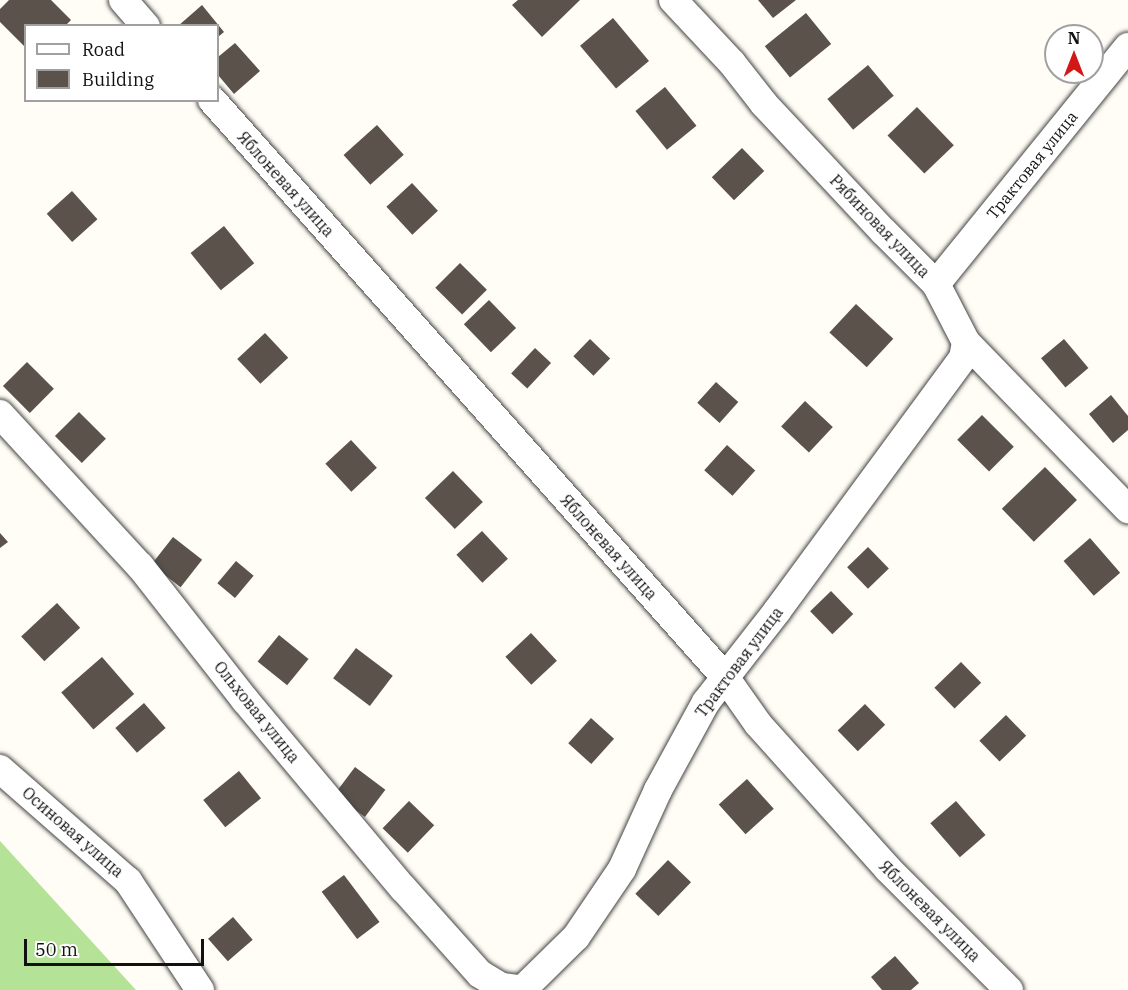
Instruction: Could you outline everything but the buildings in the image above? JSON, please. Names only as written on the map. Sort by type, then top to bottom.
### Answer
[{"type":"street","points":[[123,0],[144,24]]},
{"type":"street","name":"Рябиновая улица","points":[[673,0],[732,63],[772,112],[936,284],[966,342],[1128,508]]},
{"type":"street","name":"Трактовая улица","points":[[936,284],[1128,47]]},
{"type":"street","name":"Яблоневая улица","points":[[215,102],[725,677],[758,724],[880,861],[1009,990]]},
{"type":"street","name":"Трактовая улица","points":[[524,990],[576,937],[622,869],[658,790],[706,702],[963,357],[966,342]]},
{"type":"street","name":"Ольховая улица","points":[[0,414],[140,566],[252,708],[403,888],[480,974],[502,987],[524,990]]},
{"type":"street","name":"Осиновая улица","points":[[0,769],[128,881],[200,990]]},
{"type":"green space","points":[[0,841],[136,990],[0,990]]}]
